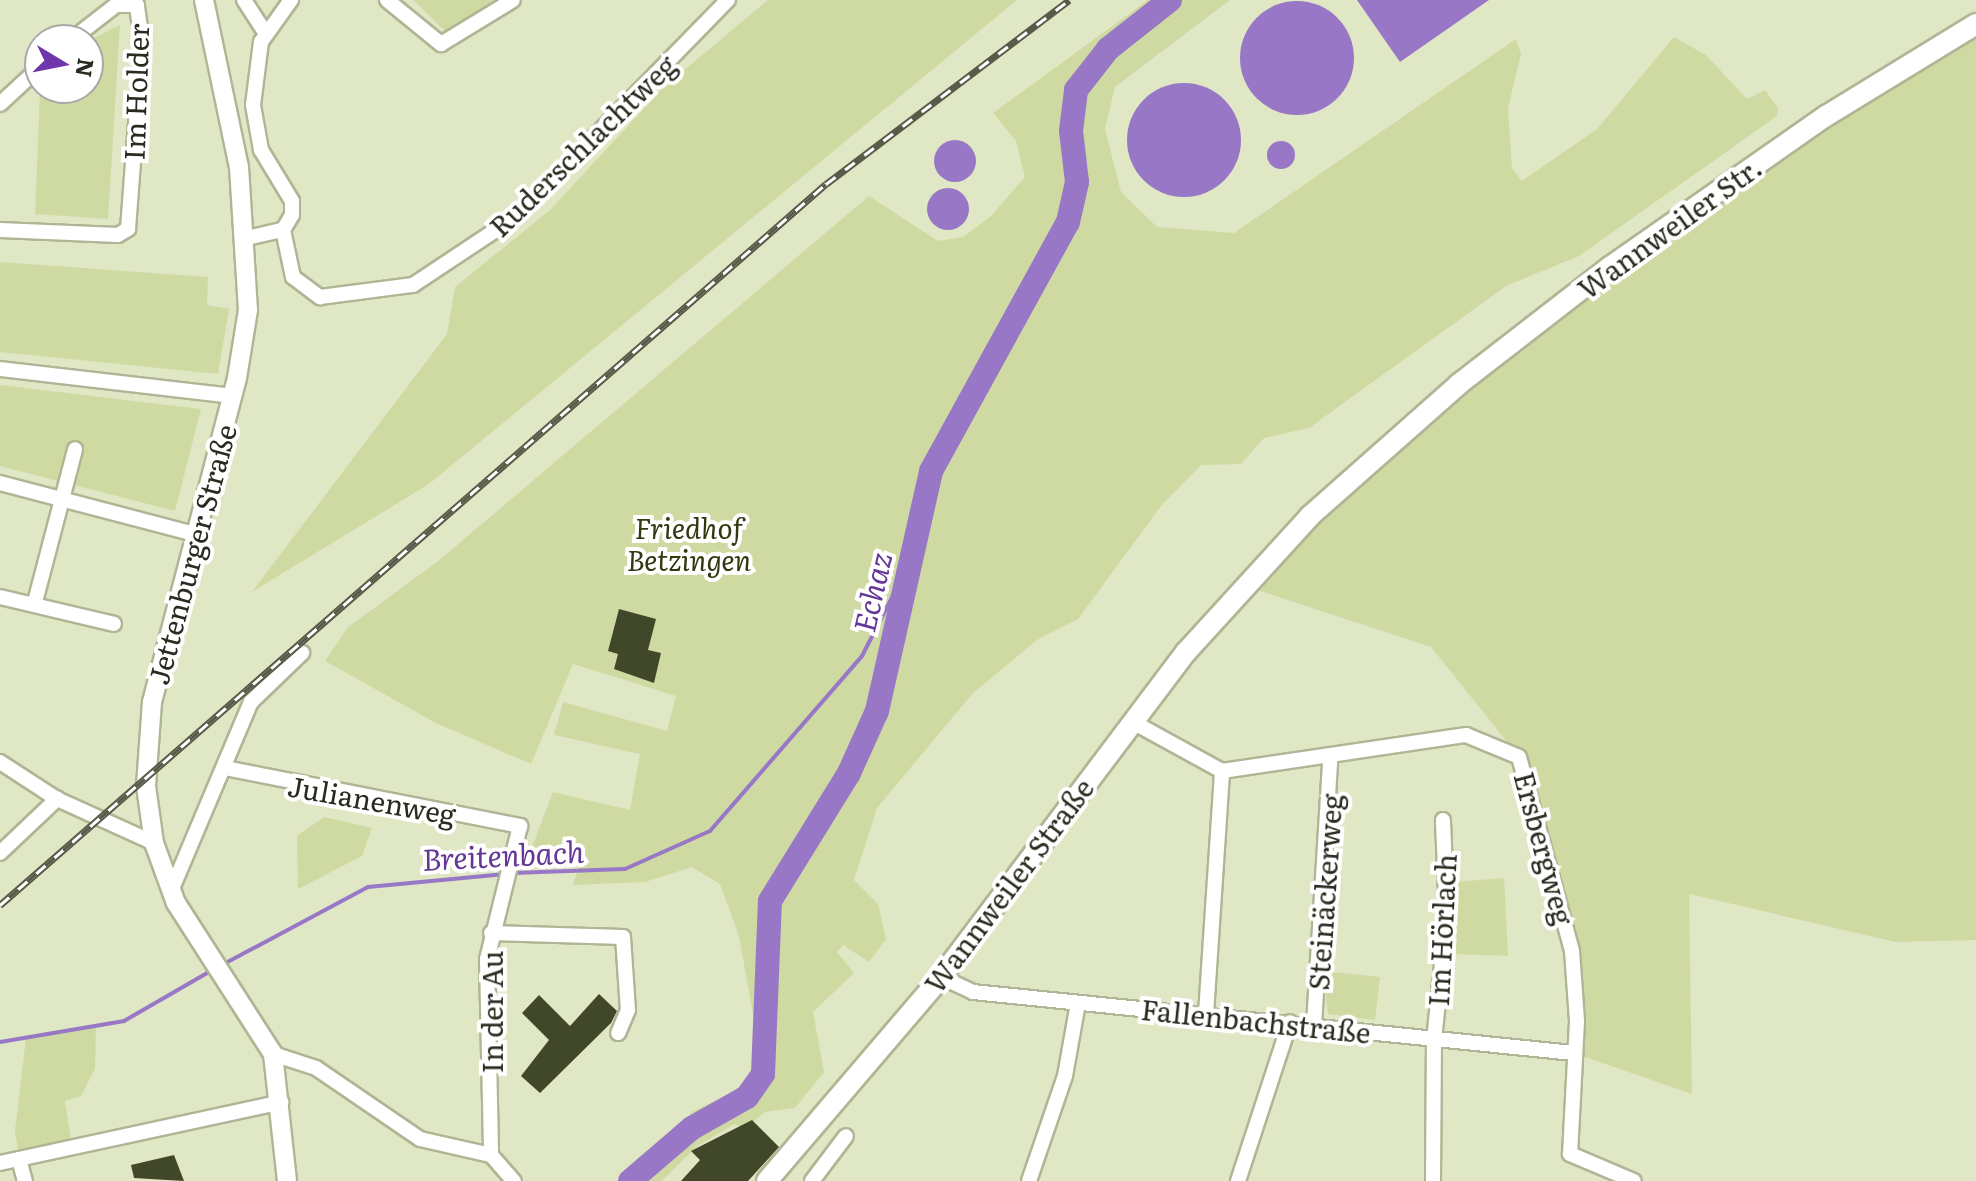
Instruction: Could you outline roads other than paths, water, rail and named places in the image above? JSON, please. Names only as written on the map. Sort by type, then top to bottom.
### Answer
[{"type":"main road","name":"Wannweiler Str.","points":[[1244,585],[1379,453],[1665,227],[1976,24]]},
{"type":"main road","name":"Wannweiler Straße","points":[[767,1181],[941,977],[1131,721],[1244,585]]},
{"type":"street","name":"Jettenburger Straße","points":[[204,0],[226,84],[247,238],[246,329],[232,396],[194,534],[146,731],[154,843],[171,891],[273,1054],[279,1079],[287,1181]]},
{"type":"street","points":[[244,0],[265,32],[291,0]]},
{"type":"street","points":[[387,0],[441,44],[513,0]]},
{"type":"street","name":"Ruderschlachtweg","points":[[265,32],[254,117],[261,150],[292,201],[283,230],[293,277],[320,297],[413,285],[517,216],[728,0]]},
{"type":"street","name":"Im Holder","points":[[0,230],[118,235],[128,229],[142,42],[137,5],[111,8],[91,24]]},
{"type":"street","points":[[0,104],[24,82]]},
{"type":"street","points":[[247,238],[283,230]]},
{"type":"street","points":[[0,369],[232,396]]},
{"type":"street","points":[[35,602],[75,449]]},
{"type":"street","points":[[0,483],[194,534]]},
{"type":"street","points":[[0,597],[35,602],[114,624]]},
{"type":"street","points":[[171,891],[256,694],[302,653]]},
{"type":"street","points":[[1131,721],[1222,771],[1206,1014]]},
{"type":"street","name":"Ersbergweg","points":[[1222,771],[1330,760],[1466,735],[1519,757],[1566,919],[1574,1053]]},
{"type":"street","name":"Steinäckerweg","points":[[1314,1025],[1330,760]]},
{"type":"street","points":[[0,762],[57,799],[154,843]]},
{"type":"street","name":"Julianenweg","points":[[225,768],[520,826]]},
{"type":"street","points":[[0,853],[57,799]]},
{"type":"street","name":"Im Hörlach","points":[[1433,1181],[1434,1040],[1447,917],[1443,820]]},
{"type":"street","name":"In der Au","points":[[491,1155],[491,933],[514,859],[520,826]]},
{"type":"street","points":[[491,933],[623,937],[628,1010],[618,1033]]},
{"type":"street","name":"Fallenbachstraße","points":[[941,977],[967,991],[1574,1053]]},
{"type":"street","points":[[1029,1181],[1065,1076],[1078,1003]]},
{"type":"street","points":[[1238,1181],[1290,1022]]},
{"type":"street","points":[[1574,1053],[1570,1154],[1634,1181]]},
{"type":"street","points":[[273,1054],[327,1073],[420,1139],[491,1155],[514,1181]]},
{"type":"street","points":[[0,1163],[281,1102]]},
{"type":"street","points":[[812,1181],[846,1136]]},
{"type":"street","points":[[19,1159],[25,1181]]},
{"type":"waterway","name":"Echaz","points":[[630,1181],[692,1128],[747,1097],[763,1074],[770,901],[849,773],[877,711],[931,471],[1068,222],[1077,182],[1071,131],[1076,90],[1108,49],[1170,0]]},
{"type":"waterway","name":"Breitenbach","points":[[513,873],[625,869],[710,831],[862,656],[905,572]]},
{"type":"waterway","name":"Breitenbach","points":[[222,965],[368,887],[505,874]]},
{"type":"waterway","name":"Breitenbach","points":[[0,1042],[124,1021],[214,969]]},
{"type":"railway","points":[[0,905],[826,184],[1069,0]]},
{"type":"park label","name":"Friedhof Betzingen","points":[[689,543]]}]
